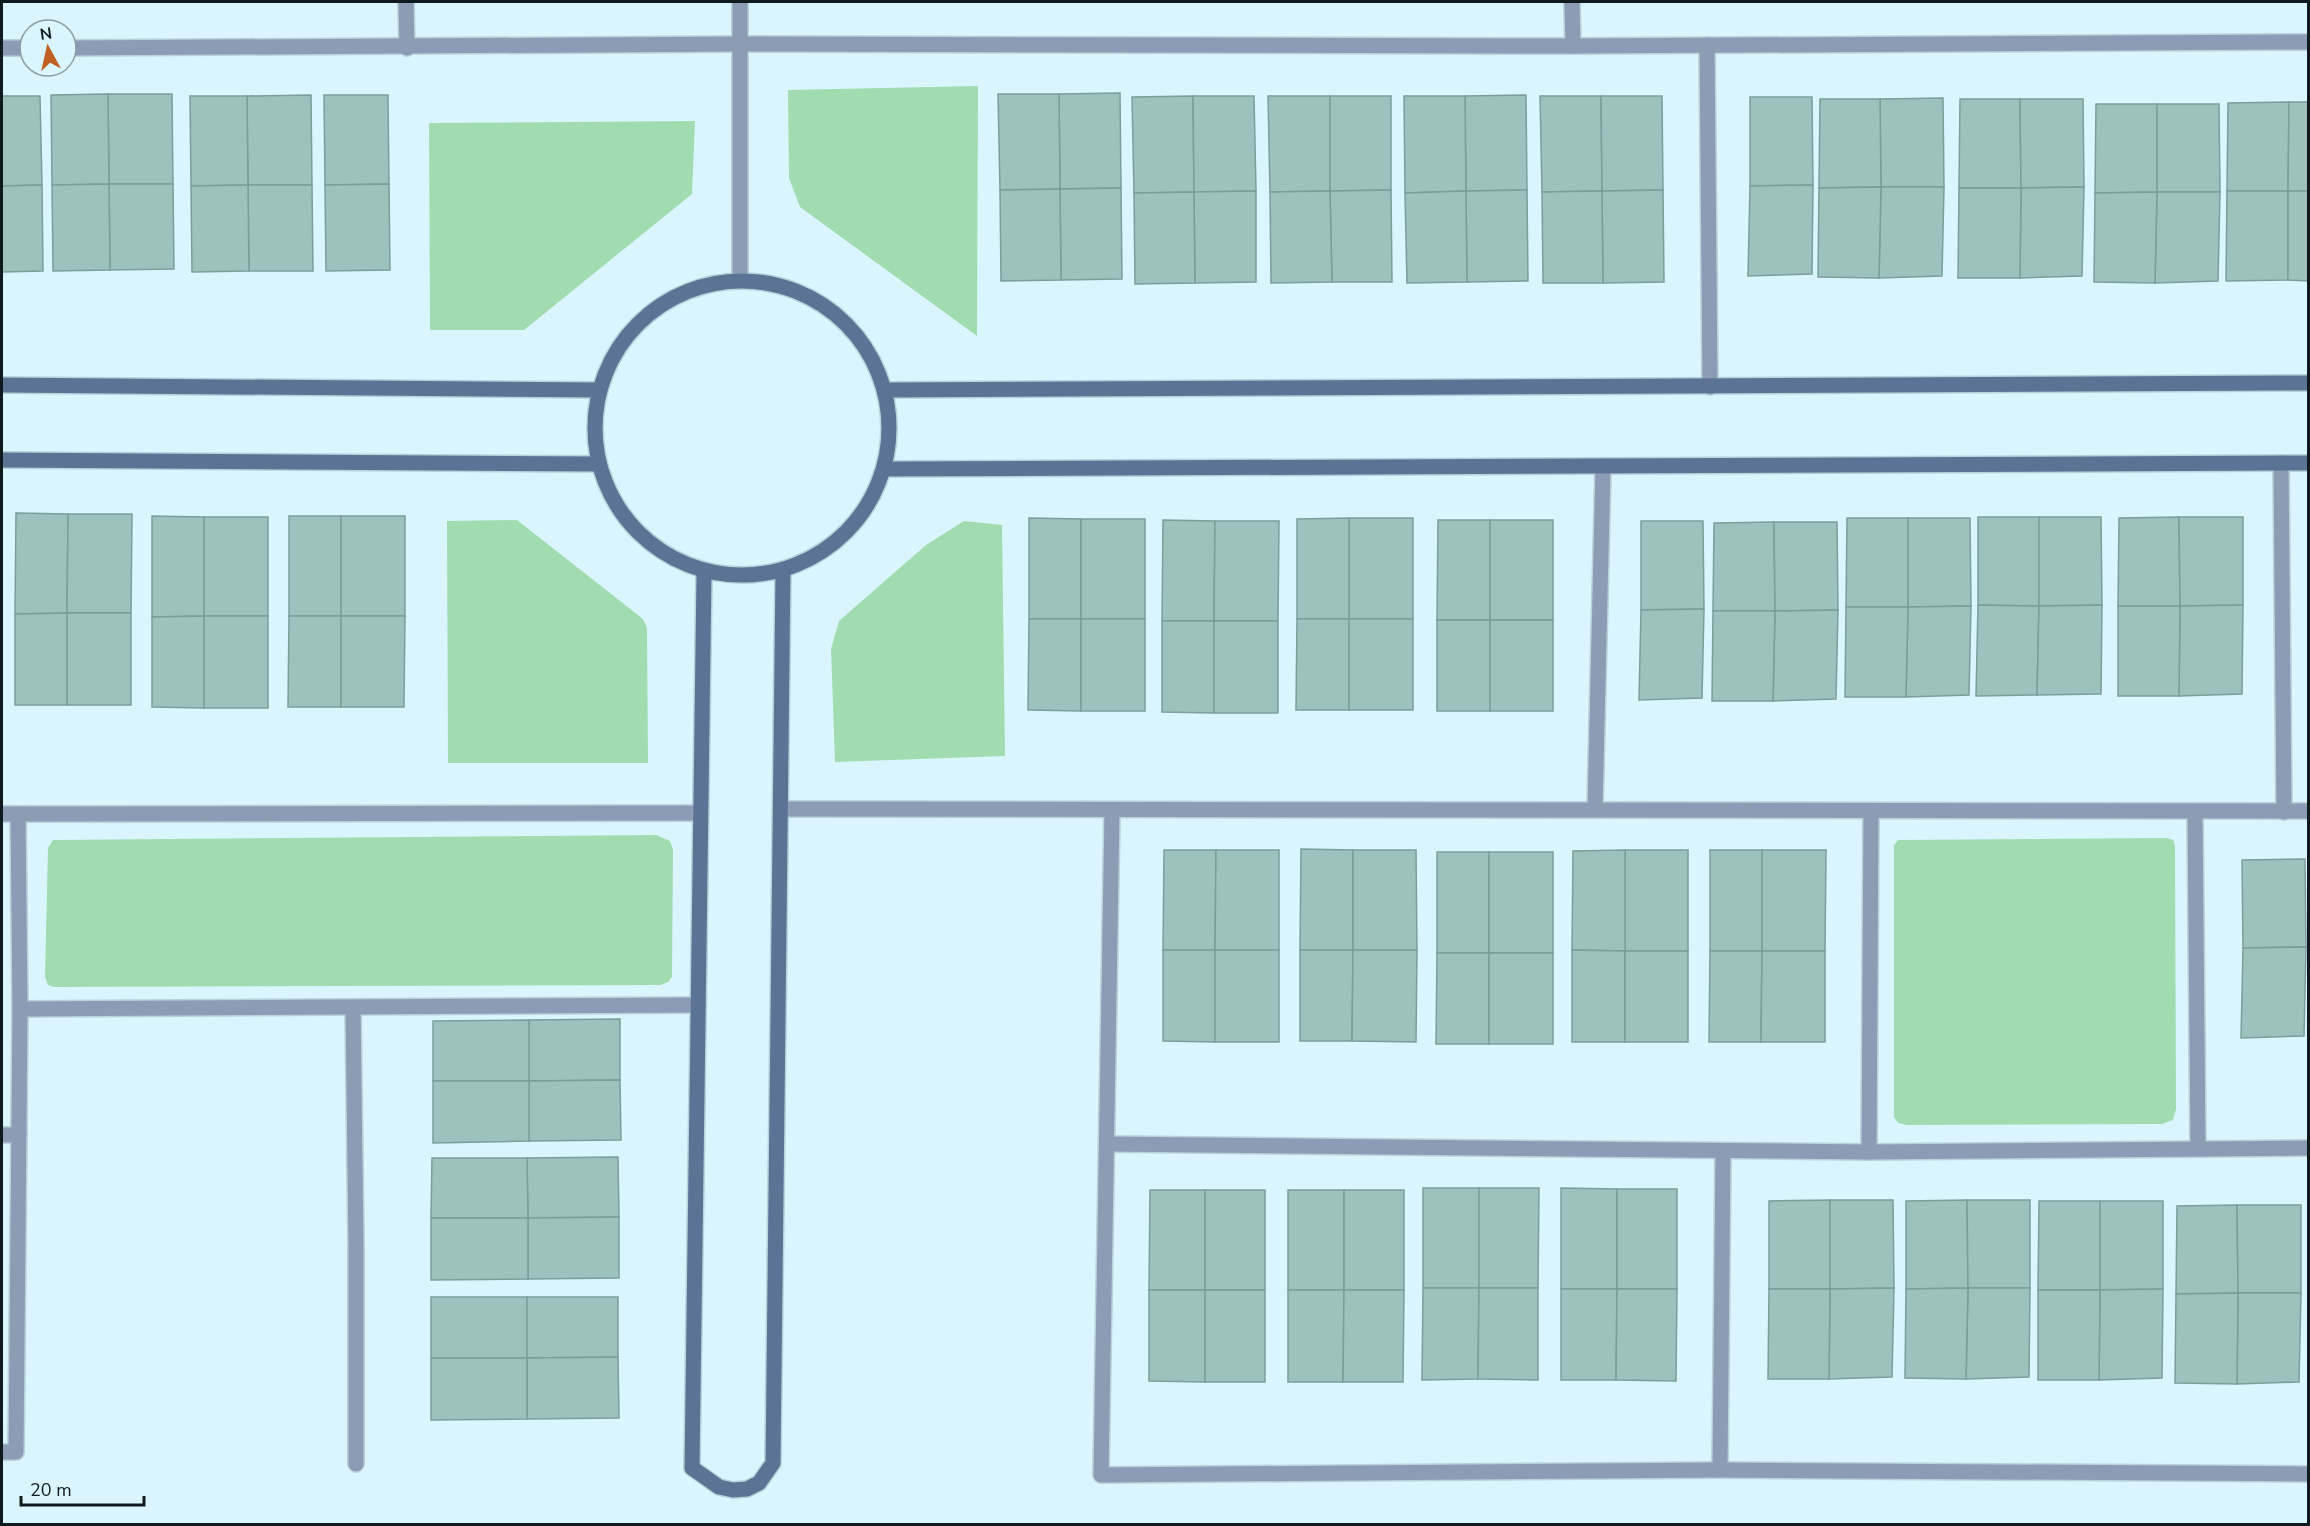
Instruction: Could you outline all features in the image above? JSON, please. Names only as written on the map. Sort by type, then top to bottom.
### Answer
[{"type":"street","points":[[406,2],[406,48]]},
{"type":"street","points":[[740,2],[740,280]]},
{"type":"street","points":[[1572,2],[1573,46]]},
{"type":"street","points":[[78,48],[406,48],[740,44],[1573,46],[2308,42]]},
{"type":"street","points":[[1707,45],[1710,387]]},
{"type":"street","points":[[2,48],[18,48]]},
{"type":"street","points":[[740,280],[778,285],[814,299],[844,321],[873,357],[889,390],[891,423],[886,469],[858,520],[830,547],[783,570],[704,574],[654,547],[627,521],[607,488],[598,464],[594,421],[599,390],[614,354],[637,324],[668,301],[703,286],[740,280]]},
{"type":"street","points":[[889,390],[2308,383]]},
{"type":"street","points":[[2,385],[599,390]]},
{"type":"street","points":[[2,460],[598,464]]},
{"type":"street","points":[[2281,463],[2284,812]]},
{"type":"street","points":[[886,469],[2308,463]]},
{"type":"street","points":[[1595,809],[1603,467]]},
{"type":"street","points":[[704,574],[693,1468],[719,1487],[733,1490],[747,1489],[759,1483],[773,1463],[783,570]]},
{"type":"street","points":[[782,809],[2308,811]]},
{"type":"street","points":[[1112,811],[1101,1475],[1720,1470],[2308,1474]]},
{"type":"street","points":[[1869,1152],[1871,812]]},
{"type":"street","points":[[2195,812],[2198,1149]]},
{"type":"street","points":[[2,814],[700,813]]},
{"type":"street","points":[[2,1452],[16,1452],[20,1009],[18,814]]},
{"type":"street","points":[[20,1009],[698,1005]]},
{"type":"street","points":[[352,1008],[356,1244],[356,1464]]},
{"type":"street","points":[[2,1135],[19,1135]]},
{"type":"street","points":[[1107,1144],[1869,1152],[2308,1148]]},
{"type":"street","points":[[1720,1470],[1724,1151]]},
{"type":"green space","points":[[978,86],[977,336],[800,207],[789,178],[788,90]]},
{"type":"green space","points":[[695,121],[692,194],[524,330],[430,330],[429,123]]},
{"type":"green space","points":[[517,520],[643,619],[647,628],[648,763],[448,763],[447,521]]},
{"type":"green space","points":[[964,521],[1002,525],[1005,756],[835,762],[831,649],[839,621],[926,545]]},
{"type":"green space","points":[[656,835],[670,841],[673,850],[672,977],[661,985],[54,987],[48,985],[45,977],[48,848],[53,840]]},
{"type":"green space","points":[[2167,838],[2173,840],[2175,846],[2176,1109],[2173,1120],[2162,1124],[1907,1125],[1898,1123],[1894,1117],[1894,845],[1898,840]]},
{"type":"building","points":[[1120,93],[1121,188],[1060,189],[1059,94]]},
{"type":"building","points":[[108,94],[172,94],[173,184],[109,184]]},
{"type":"building","points":[[108,94],[109,184],[52,185],[51,95]]},
{"type":"building","points":[[998,94],[1059,94],[1060,189],[1000,190]]},
{"type":"building","points":[[311,95],[312,185],[248,185],[247,96]]},
{"type":"building","points":[[324,95],[388,95],[389,184],[325,185]]},
{"type":"building","points":[[1526,95],[1527,190],[1466,191],[1465,96]]},
{"type":"building","points":[[2,96],[40,96],[42,185],[2,186]]},
{"type":"building","points":[[190,96],[247,96],[248,185],[191,186]]},
{"type":"building","points":[[1193,96],[1194,192],[1134,193],[1132,97]]},
{"type":"building","points":[[1193,96],[1254,96],[1256,191],[1194,192]]},
{"type":"building","points":[[1268,96],[1330,96],[1330,191],[1270,192]]},
{"type":"building","points":[[1330,96],[1391,96],[1391,190],[1330,191]]},
{"type":"building","points":[[1404,96],[1465,96],[1466,191],[1405,193]]},
{"type":"building","points":[[1540,96],[1601,96],[1602,191],[1542,192]]},
{"type":"building","points":[[1601,96],[1662,96],[1663,190],[1602,191]]},
{"type":"building","points":[[1750,97],[1812,97],[1813,185],[1750,186]]},
{"type":"building","points":[[1943,98],[1944,187],[1881,187],[1880,99]]},
{"type":"building","points":[[1820,99],[1880,99],[1881,187],[1819,188]]},
{"type":"building","points":[[1960,99],[2020,99],[2021,188],[1959,188]]},
{"type":"building","points":[[2020,99],[2083,99],[2084,187],[2021,188]]},
{"type":"building","points":[[2289,102],[2288,191],[2227,191],[2228,103]]},
{"type":"building","points":[[2289,102],[2308,102],[2308,191],[2288,191]]},
{"type":"building","points":[[2096,104],[2157,104],[2157,192],[2095,193]]},
{"type":"building","points":[[2157,104],[2219,104],[2220,192],[2157,192]]},
{"type":"building","points":[[109,184],[173,184],[174,269],[110,270]]},
{"type":"building","points":[[109,184],[110,270],[53,271],[52,185]]},
{"type":"building","points":[[389,184],[390,270],[326,271],[325,185]]},
{"type":"building","points":[[42,185],[43,271],[2,272],[2,186]]},
{"type":"building","points":[[248,185],[312,185],[313,271],[249,271]]},
{"type":"building","points":[[248,185],[249,271],[192,272],[191,186]]},
{"type":"building","points":[[1813,185],[1812,274],[1748,276],[1750,186]]},
{"type":"building","points":[[1881,187],[1944,187],[1942,276],[1879,278]]},
{"type":"building","points":[[1881,187],[1879,278],[1818,277],[1819,188]]},
{"type":"building","points":[[2084,187],[2082,276],[2020,278],[2021,188]]},
{"type":"building","points":[[1121,188],[1122,279],[1061,280],[1060,189]]},
{"type":"building","points":[[1959,188],[2021,188],[2020,278],[1958,278]]},
{"type":"building","points":[[1060,189],[1061,280],[1001,281],[1000,190]]},
{"type":"building","points":[[1391,190],[1392,282],[1332,282],[1330,191]]},
{"type":"building","points":[[1527,190],[1528,281],[1467,282],[1466,191]]},
{"type":"building","points":[[1663,190],[1664,282],[1603,283],[1602,191]]},
{"type":"building","points":[[1256,191],[1256,282],[1195,283],[1194,192]]},
{"type":"building","points":[[1330,191],[1332,282],[1271,283],[1270,192]]},
{"type":"building","points":[[1466,191],[1467,282],[1407,283],[1405,193]]},
{"type":"building","points":[[1602,191],[1603,283],[1543,283],[1542,192]]},
{"type":"building","points":[[2227,191],[2288,191],[2288,280],[2226,281]]},
{"type":"building","points":[[2288,191],[2308,191],[2308,281],[2288,280]]},
{"type":"building","points":[[1194,192],[1195,283],[1135,284],[1134,193]]},
{"type":"building","points":[[2157,192],[2220,192],[2218,281],[2155,283]]},
{"type":"building","points":[[2157,192],[2155,283],[2094,282],[2095,193]]},
{"type":"building","points":[[16,513],[68,514],[67,613],[15,614]]},
{"type":"building","points":[[68,514],[132,514],[131,613],[67,613]]},
{"type":"building","points":[[152,516],[204,517],[204,616],[152,617]]},
{"type":"building","points":[[289,516],[341,516],[341,616],[289,616]]},
{"type":"building","points":[[341,516],[405,516],[405,616],[341,616]]},
{"type":"building","points":[[204,517],[268,517],[268,616],[204,616]]},
{"type":"building","points":[[1978,517],[2039,517],[2039,606],[1978,605]]},
{"type":"building","points":[[2039,517],[2101,517],[2102,605],[2039,606]]},
{"type":"building","points":[[2179,517],[2180,606],[2118,606],[2119,518]]},
{"type":"building","points":[[2179,517],[2243,517],[2243,605],[2180,606]]},
{"type":"building","points":[[1029,518],[1081,519],[1081,619],[1029,619]]},
{"type":"building","points":[[1349,518],[1413,518],[1413,619],[1349,619]]},
{"type":"building","points":[[1349,518],[1349,619],[1297,619],[1297,519]]},
{"type":"building","points":[[1847,518],[1908,518],[1908,607],[1846,607]]},
{"type":"building","points":[[1908,518],[1970,518],[1971,606],[1908,607]]},
{"type":"building","points":[[1081,519],[1145,519],[1145,619],[1081,619]]},
{"type":"building","points":[[1163,520],[1215,521],[1214,621],[1162,621]]},
{"type":"building","points":[[1438,520],[1490,520],[1490,620],[1437,620]]},
{"type":"building","points":[[1490,520],[1553,520],[1553,620],[1490,620]]},
{"type":"building","points":[[1215,521],[1279,521],[1278,621],[1214,621]]},
{"type":"building","points":[[1641,521],[1703,521],[1704,609],[1641,610]]},
{"type":"building","points":[[1774,522],[1775,611],[1713,611],[1714,523]]},
{"type":"building","points":[[1774,522],[1837,522],[1838,610],[1775,611]]},
{"type":"building","points":[[1978,605],[2039,606],[2037,695],[1976,696]]},
{"type":"building","points":[[2102,605],[2101,694],[2037,695],[2039,606]]},
{"type":"building","points":[[2243,605],[2242,694],[2179,696],[2180,606]]},
{"type":"building","points":[[1971,606],[1969,695],[1906,697],[1908,607]]},
{"type":"building","points":[[2118,606],[2180,606],[2179,696],[2118,696]]},
{"type":"building","points":[[1846,607],[1908,607],[1906,697],[1845,697]]},
{"type":"building","points":[[1704,609],[1702,698],[1639,700],[1641,610]]},
{"type":"building","points":[[1838,610],[1836,699],[1773,701],[1775,611]]},
{"type":"building","points":[[1713,611],[1775,611],[1773,701],[1712,701]]},
{"type":"building","points":[[67,613],[131,613],[131,705],[67,705]]},
{"type":"building","points":[[67,613],[67,705],[15,705],[15,614]]},
{"type":"building","points":[[204,616],[268,616],[268,708],[204,708]]},
{"type":"building","points":[[204,616],[204,708],[152,707],[152,617]]},
{"type":"building","points":[[289,616],[341,616],[341,707],[288,707]]},
{"type":"building","points":[[341,616],[405,616],[404,707],[341,707]]},
{"type":"building","points":[[1029,619],[1081,619],[1081,711],[1028,710]]},
{"type":"building","points":[[1081,619],[1145,619],[1145,711],[1081,711]]},
{"type":"building","points":[[1297,619],[1349,619],[1349,710],[1296,710]]},
{"type":"building","points":[[1349,619],[1413,619],[1413,710],[1349,710]]},
{"type":"building","points":[[1437,620],[1490,620],[1490,711],[1437,711]]},
{"type":"building","points":[[1490,620],[1553,620],[1553,711],[1490,711]]},
{"type":"building","points":[[1162,621],[1214,621],[1214,713],[1162,712]]},
{"type":"building","points":[[1214,621],[1278,621],[1278,713],[1214,713]]},
{"type":"building","points":[[1301,849],[1353,850],[1353,950],[1300,950]]},
{"type":"building","points":[[1164,850],[1216,850],[1215,950],[1163,950]]},
{"type":"building","points":[[1216,850],[1279,850],[1279,950],[1215,950]]},
{"type":"building","points":[[1353,850],[1416,850],[1417,950],[1353,950]]},
{"type":"building","points":[[1625,850],[1688,850],[1688,951],[1625,951]]},
{"type":"building","points":[[1625,850],[1625,951],[1572,950],[1573,851]]},
{"type":"building","points":[[1710,850],[1762,850],[1762,951],[1710,951]]},
{"type":"building","points":[[1762,850],[1826,850],[1825,951],[1762,951]]},
{"type":"building","points":[[1437,852],[1489,852],[1489,953],[1437,953]]},
{"type":"building","points":[[1489,852],[1553,852],[1553,953],[1489,953]]},
{"type":"building","points":[[2305,859],[2306,947],[2243,948],[2242,860]]},
{"type":"building","points":[[2306,947],[2304,1036],[2241,1038],[2243,948]]},
{"type":"building","points":[[1163,950],[1215,950],[1215,1042],[1163,1041]]},
{"type":"building","points":[[1215,950],[1279,950],[1279,1042],[1215,1042]]},
{"type":"building","points":[[1300,950],[1353,950],[1352,1041],[1300,1041]]},
{"type":"building","points":[[1353,950],[1417,950],[1416,1042],[1352,1041]]},
{"type":"building","points":[[1572,950],[1625,951],[1625,1042],[1572,1042]]},
{"type":"building","points":[[1625,951],[1688,951],[1688,1042],[1625,1042]]},
{"type":"building","points":[[1710,951],[1762,951],[1761,1042],[1709,1042]]},
{"type":"building","points":[[1762,951],[1825,951],[1825,1042],[1761,1042]]},
{"type":"building","points":[[1437,953],[1489,953],[1489,1044],[1436,1044]]},
{"type":"building","points":[[1489,953],[1553,953],[1553,1044],[1489,1044]]},
{"type":"building","points":[[620,1019],[620,1080],[529,1081],[529,1020]]},
{"type":"building","points":[[529,1020],[529,1081],[433,1081],[433,1021]]},
{"type":"building","points":[[620,1080],[621,1140],[529,1141],[529,1081]]},
{"type":"building","points":[[433,1081],[529,1081],[529,1141],[433,1143]]},
{"type":"building","points":[[618,1157],[619,1217],[528,1218],[527,1158]]},
{"type":"building","points":[[432,1158],[527,1158],[528,1218],[431,1218]]},
{"type":"building","points":[[1423,1188],[1479,1188],[1479,1288],[1423,1288]]},
{"type":"building","points":[[1479,1188],[1539,1188],[1538,1288],[1479,1288]]},
{"type":"building","points":[[1561,1188],[1617,1189],[1617,1289],[1561,1289]]},
{"type":"building","points":[[1617,1189],[1677,1189],[1677,1289],[1617,1289]]},
{"type":"building","points":[[1150,1190],[1205,1190],[1205,1290],[1149,1290]]},
{"type":"building","points":[[1205,1190],[1265,1190],[1265,1290],[1205,1290]]},
{"type":"building","points":[[1288,1190],[1344,1190],[1344,1290],[1288,1290]]},
{"type":"building","points":[[1344,1190],[1404,1190],[1404,1290],[1344,1290]]},
{"type":"building","points":[[1830,1200],[1830,1289],[1769,1289],[1769,1201]]},
{"type":"building","points":[[1830,1200],[1893,1200],[1894,1288],[1830,1289]]},
{"type":"building","points":[[1967,1200],[1968,1288],[1906,1289],[1906,1201]]},
{"type":"building","points":[[1967,1200],[2030,1200],[2030,1288],[1968,1288]]},
{"type":"building","points":[[2039,1201],[2100,1201],[2100,1290],[2038,1290]]},
{"type":"building","points":[[2100,1201],[2163,1201],[2163,1289],[2100,1290]]},
{"type":"building","points":[[2237,1205],[2238,1293],[2176,1294],[2177,1206]]},
{"type":"building","points":[[2237,1205],[2301,1205],[2301,1293],[2238,1293]]},
{"type":"building","points":[[619,1217],[619,1278],[528,1279],[528,1218]]},
{"type":"building","points":[[431,1218],[528,1218],[528,1279],[431,1280]]},
{"type":"building","points":[[1423,1288],[1479,1288],[1478,1379],[1422,1380]]},
{"type":"building","points":[[1479,1288],[1538,1288],[1538,1380],[1478,1379]]},
{"type":"building","points":[[1894,1288],[1892,1377],[1829,1379],[1830,1289]]},
{"type":"building","points":[[1968,1288],[2030,1288],[2029,1377],[1966,1379]]},
{"type":"building","points":[[1968,1288],[1966,1379],[1905,1378],[1906,1289]]},
{"type":"building","points":[[1561,1289],[1617,1289],[1616,1380],[1561,1380]]},
{"type":"building","points":[[1617,1289],[1677,1289],[1676,1381],[1616,1380]]},
{"type":"building","points":[[1769,1289],[1830,1289],[1829,1379],[1768,1379]]},
{"type":"building","points":[[2163,1289],[2162,1378],[2099,1380],[2100,1290]]},
{"type":"building","points":[[1149,1290],[1205,1290],[1205,1382],[1149,1381]]},
{"type":"building","points":[[1205,1290],[1265,1290],[1265,1382],[1205,1382]]},
{"type":"building","points":[[1288,1290],[1344,1290],[1343,1382],[1288,1382]]},
{"type":"building","points":[[1344,1290],[1404,1290],[1403,1382],[1343,1382]]},
{"type":"building","points":[[2038,1290],[2100,1290],[2099,1380],[2038,1380]]},
{"type":"building","points":[[2238,1293],[2301,1293],[2299,1382],[2237,1384]]},
{"type":"building","points":[[2238,1293],[2237,1384],[2175,1383],[2176,1294]]},
{"type":"building","points":[[431,1297],[527,1297],[527,1358],[431,1358]]},
{"type":"building","points":[[527,1297],[618,1297],[618,1357],[527,1358]]},
{"type":"building","points":[[618,1357],[619,1418],[527,1419],[527,1358]]},
{"type":"building","points":[[431,1358],[527,1358],[527,1419],[431,1420]]}]
